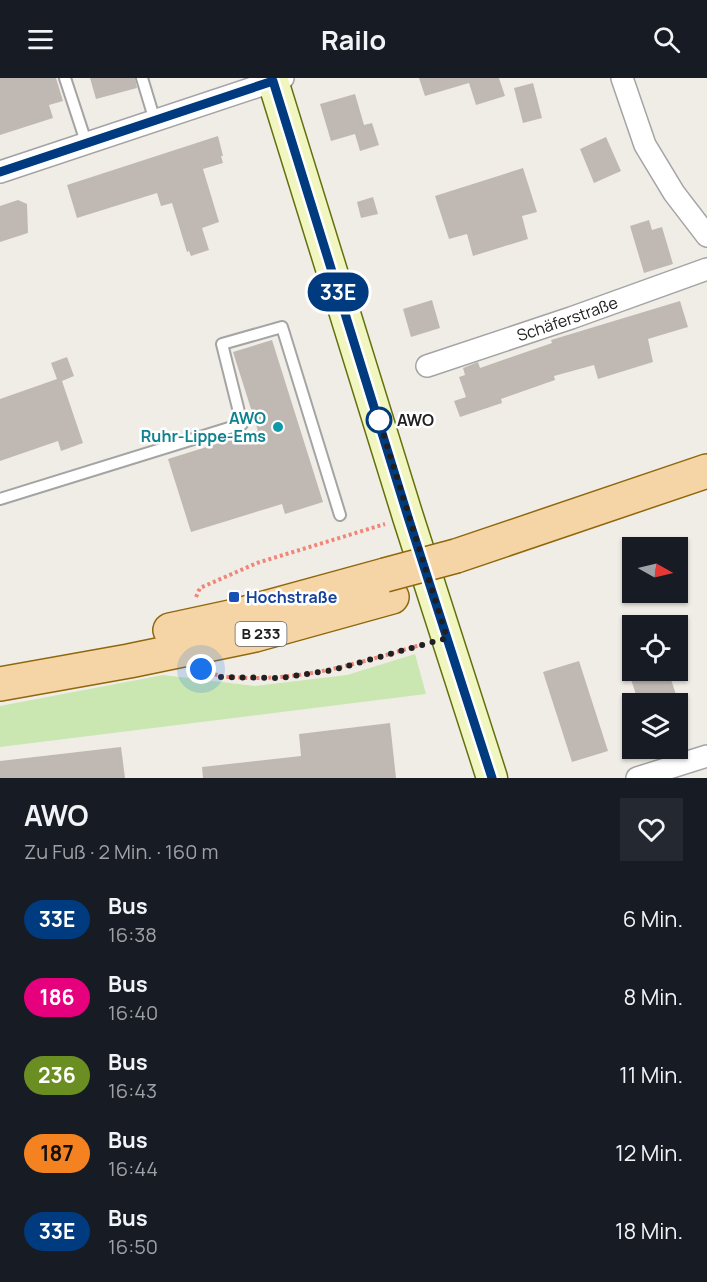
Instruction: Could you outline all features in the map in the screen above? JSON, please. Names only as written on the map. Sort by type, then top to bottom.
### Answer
[{"type":"main road","points":[[276,79],[408,517],[492,778]]},
{"type":"main road","name":"B 233","points":[[459,567],[707,471]]},
{"type":"main road","name":"B 233","points":[[0,662],[126,640],[388,586],[459,567],[554,549],[707,494]]},
{"type":"main road","name":"B 233","points":[[0,684],[255,635],[388,586]]},
{"type":"street","points":[[622,78],[645,145],[674,193],[707,236]]},
{"type":"street","points":[[0,172],[276,79]]},
{"type":"street","name":"Schäferstraße","points":[[427,366],[707,269]]},
{"type":"street","points":[[637,778],[707,756]]},
{"type":"lane","points":[[65,78],[86,142]]},
{"type":"lane","points":[[142,78],[155,121]]},
{"type":"lane","points":[[0,499],[242,424],[222,344],[282,327],[340,515]]},
{"type":"path","points":[[192,605],[200,588],[257,563],[408,517]]},
{"type":"path","points":[[213,666],[201,669],[220,677],[280,678],[333,670],[447,638]]},
{"type":"green space","points":[[415,654],[426,694],[0,747],[0,706],[163,675],[255,686],[347,675]]},
{"type":"building","points":[[0,78],[56,78],[63,101],[49,105],[53,118],[0,135]]},
{"type":"building","points":[[90,78],[135,78],[137,88],[96,99]]},
{"type":"building","points":[[419,78],[499,78],[505,96],[476,105],[469,83],[425,96]]},
{"type":"building","points":[[533,83],[542,118],[523,123],[514,88]]},
{"type":"building","points":[[355,94],[364,125],[372,123],[379,145],[360,151],[355,134],[331,141],[320,104]]},
{"type":"building","points":[[218,136],[223,163],[203,169],[219,222],[202,228],[209,250],[191,256],[189,251],[187,252],[172,203],[161,206],[157,193],[77,218],[67,185]]},
{"type":"building","points":[[606,137],[621,171],[594,183],[580,149]]},
{"type":"building","points":[[523,168],[537,212],[522,216],[528,239],[473,256],[467,234],[449,239],[435,196]]},
{"type":"building","points":[[373,197],[378,214],[361,218],[357,202]]},
{"type":"building","points":[[18,200],[27,204],[28,233],[0,242],[0,206]]},
{"type":"building","points":[[649,220],[652,230],[662,227],[673,264],[644,273],[630,226]]},
{"type":"building","points":[[432,300],[440,328],[411,337],[403,309]]},
{"type":"building","points":[[680,301],[688,327],[648,339],[653,362],[598,379],[594,365],[554,376],[555,380],[501,399],[502,403],[460,417],[454,401],[466,397],[459,377],[465,375],[463,368],[478,362],[480,368],[552,343],[551,340]]},
{"type":"building","points":[[272,340],[323,502],[285,514],[282,504],[191,532],[168,459],[258,431],[233,352]]},
{"type":"building","points":[[67,357],[74,376],[62,381],[83,443],[61,451],[58,441],[0,461],[0,399],[57,379],[51,363]]},
{"type":"building","points":[[579,661],[608,751],[572,762],[543,672]]},
{"type":"building","points":[[632,681],[672,681],[675,693],[635,693]]},
{"type":"building","points":[[390,723],[396,778],[203,778],[202,767],[301,756],[299,734]]},
{"type":"building","points":[[121,747],[125,778],[0,778],[0,761]]},
{"type":"bus line","name":"33E","points":[[0,172],[273,81],[408,517],[492,778]]},
{"type":"place","name":"AWO","points":[[379,420]]},
{"type":"place","name":"AWO Ruhr-Lippe-Ems","points":[[278,427]]},
{"type":"place","name":"Hochstraße","points":[[234,597]]},
{"type":"route","points":[[201,669],[220,677],[280,678],[333,670],[447,638],[379,420]]}]
